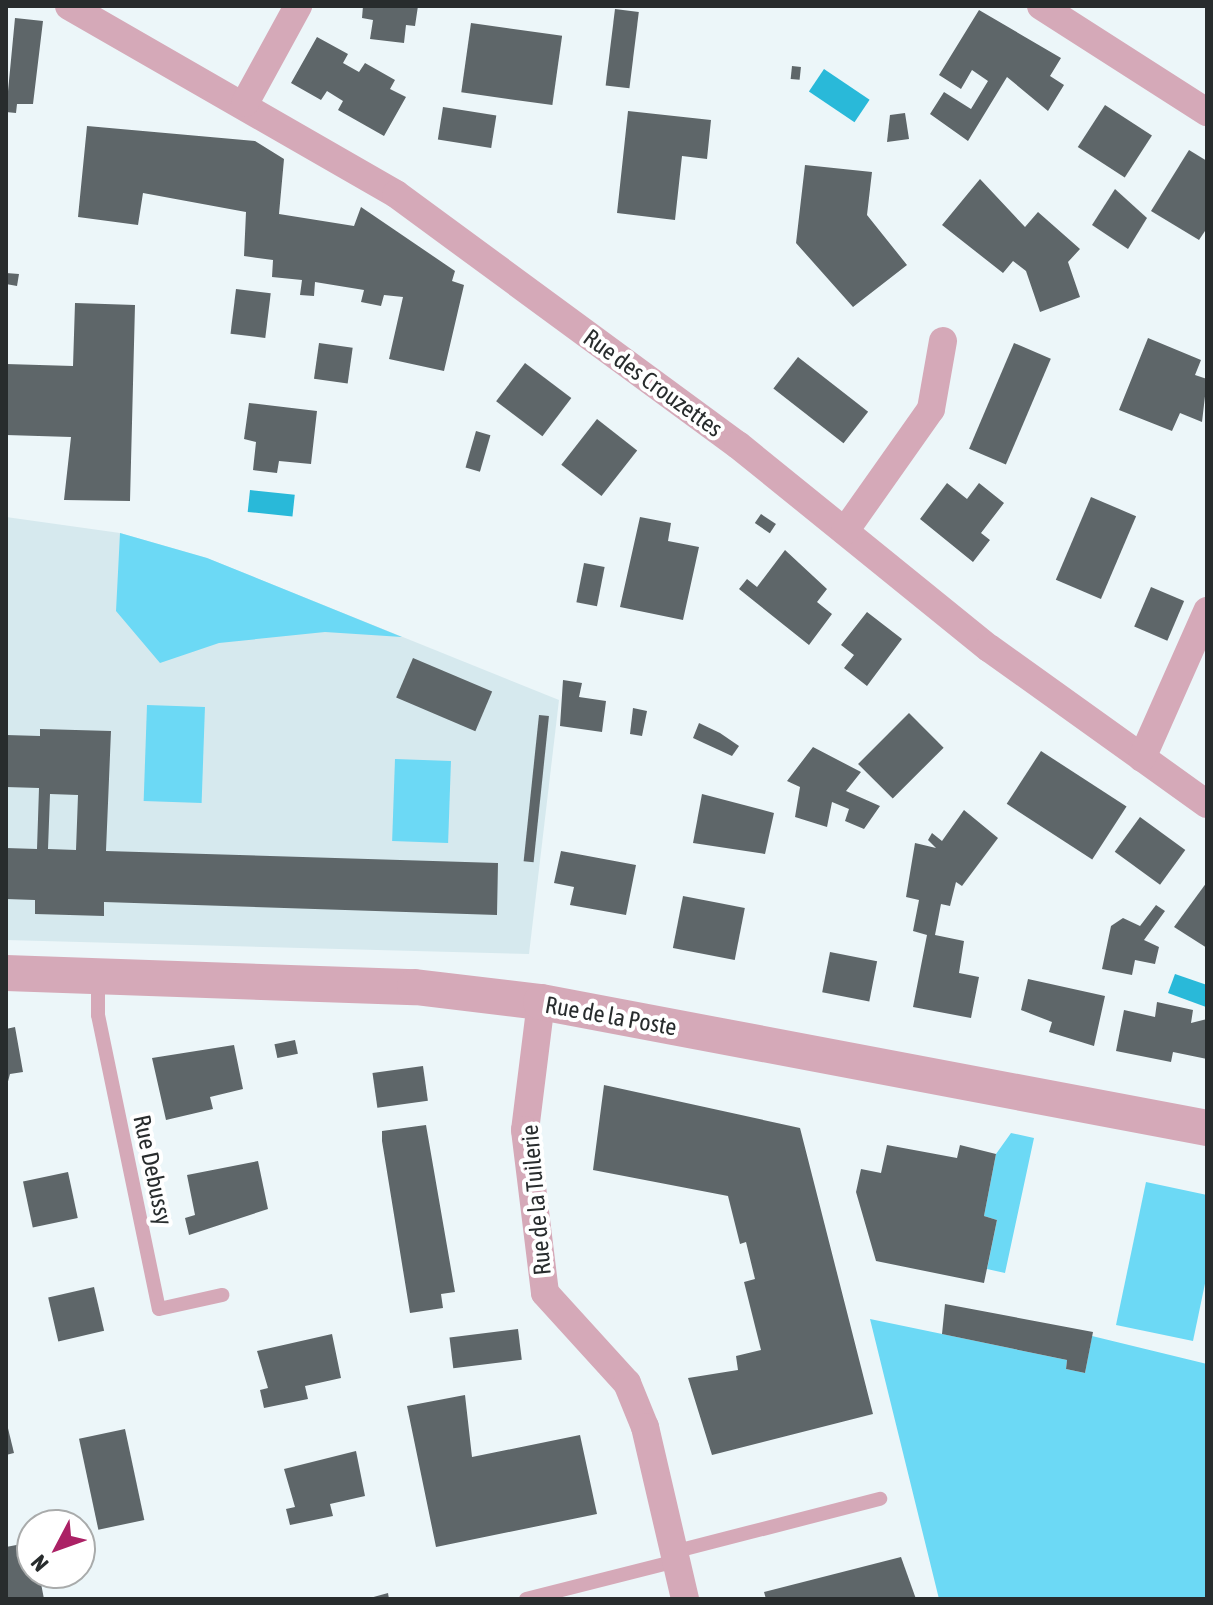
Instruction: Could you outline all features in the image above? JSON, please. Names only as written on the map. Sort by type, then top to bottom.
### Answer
[{"type":"street","name":"Rue des Crouzettes","points":[[69,6],[245,103],[396,194],[1207,804]]},
{"type":"street","points":[[245,103],[298,6]]},
{"type":"street","points":[[1041,6],[1207,112]]},
{"type":"street","points":[[845,531],[931,409],[943,341]]},
{"type":"street","points":[[1142,758],[1207,611]]},
{"type":"street","name":"Rue de la Poste","points":[[6,973],[415,987],[541,1002],[1207,1128]]},
{"type":"street","name":"Rue de la Tuilerie","points":[[541,1002],[525,1130],[545,1293],[627,1383],[645,1427],[685,1599]]},
{"type":"lane","name":"Rue Debussy","points":[[98,977],[98,1015],[159,1309],[222,1295]]},
{"type":"lane","points":[[526,1599],[880,1499]]},
{"type":"shaded area","points":[[824,69],[870,100],[854,122],[809,91]]},
{"type":"shaded area","points":[[250,490],[295,495],[292,517],[248,512]]},
{"type":"shaded area","points":[[6,517],[120,533],[207,558],[559,700],[529,954],[6,940]]},
{"type":"shaded area","points":[[120,533],[207,558],[402,637],[325,632],[219,643],[160,663],[116,611]]},
{"type":"shaded area","points":[[147,705],[205,707],[202,803],[144,801]]},
{"type":"shaded area","points":[[395,759],[451,761],[448,843],[392,841]]},
{"type":"shaded area","points":[[1175,974],[1207,985],[1206,1007],[1168,993]]},
{"type":"shaded area","points":[[1011,1133],[1034,1138],[1005,1273],[987,1269],[997,1220],[984,1216],[996,1154]]},
{"type":"shaded area","points":[[1146,1182],[1207,1195],[1207,1274],[1193,1341],[1116,1325]]},
{"type":"shaded area","points":[[870,1319],[1067,1360],[1066,1369],[1085,1373],[1092,1336],[1207,1364],[1207,1599],[939,1599]]},
{"type":"building","points":[[363,6],[418,6],[415,26],[406,25],[404,43],[370,39],[373,20],[362,18]]},
{"type":"building","points":[[615,9],[639,12],[629,88],[606,85]]},
{"type":"building","points":[[979,10],[1061,58],[1050,76],[1064,85],[1048,111],[1007,77],[968,141],[930,114],[944,92],[971,109],[988,81],[972,70],[961,89],[939,75]]},
{"type":"building","points":[[15,18],[43,21],[33,104],[17,104],[16,113],[6,112]]},
{"type":"building","points":[[471,23],[562,36],[552,105],[461,92]]},
{"type":"building","points":[[317,37],[348,54],[343,63],[359,72],[365,63],[395,80],[390,89],[406,97],[384,136],[338,110],[343,101],[327,91],[321,100],[291,83]]},
{"type":"building","points":[[792,66],[801,67],[800,80],[791,79]]},
{"type":"building","points":[[1105,105],[1152,135],[1125,177],[1078,147]]},
{"type":"building","points":[[443,107],[496,115],[491,148],[438,140]]},
{"type":"building","points":[[628,111],[711,120],[707,159],[682,156],[675,220],[617,213]]},
{"type":"building","points":[[905,113],[909,139],[887,142],[890,115]]},
{"type":"building","points":[[87,126],[255,141],[284,159],[279,214],[354,226],[361,207],[455,271],[452,281],[464,285],[444,371],[389,359],[403,297],[384,295],[381,306],[361,302],[364,290],[315,282],[314,296],[300,295],[302,280],[272,277],[273,260],[244,256],[246,212],[143,193],[138,225],[78,217]]},
{"type":"building","points":[[1189,150],[1207,161],[1207,228],[1199,240],[1151,211]]},
{"type":"building","points":[[805,165],[872,172],[867,215],[907,265],[853,307],[796,243]]},
{"type":"building","points":[[980,179],[1025,227],[1038,212],[1080,249],[1068,262],[1080,297],[1040,312],[1026,271],[1013,261],[1003,273],[942,225]]},
{"type":"building","points":[[1115,189],[1147,218],[1128,249],[1092,225]]},
{"type":"building","points":[[6,273],[19,274],[17,286],[6,284]]},
{"type":"building","points":[[236,289],[271,293],[265,338],[231,334]]},
{"type":"building","points":[[75,303],[135,305],[130,501],[64,500],[71,437],[6,435],[6,364],[73,366]]},
{"type":"building","points":[[1148,338],[1201,360],[1195,375],[1207,379],[1202,422],[1180,413],[1172,431],[1119,410]]},
{"type":"building","points":[[319,343],[353,348],[348,383],[314,379]]},
{"type":"building","points":[[1014,343],[1051,359],[1006,464],[969,449]]},
{"type":"building","points":[[798,357],[868,412],[844,443],[773,389]]},
{"type":"building","points":[[525,363],[571,398],[542,436],[496,401]]},
{"type":"building","points":[[249,403],[317,411],[311,464],[279,461],[277,473],[253,470],[256,442],[244,439]]},
{"type":"building","points":[[597,419],[637,450],[601,496],[561,465]]},
{"type":"building","points":[[476,431],[490,435],[480,472],[466,468]]},
{"type":"building","points":[[947,483],[967,499],[979,483],[1004,503],[981,533],[990,540],[973,562],[920,519]]},
{"type":"building","points":[[1091,497],[1136,516],[1101,599],[1056,580]]},
{"type":"building","points":[[761,514],[776,524],[770,533],[755,523]]},
{"type":"building","points":[[640,517],[671,523],[668,541],[699,547],[683,620],[620,607]]},
{"type":"building","points":[[785,550],[827,589],[817,602],[832,614],[809,645],[739,589],[747,579],[757,587]]},
{"type":"building","points":[[584,563],[605,567],[597,606],[576,602]]},
{"type":"building","points":[[1151,587],[1184,601],[1167,641],[1134,627]]},
{"type":"building","points":[[867,612],[902,639],[867,686],[844,668],[854,655],[841,645]]},
{"type":"building","points":[[413,658],[492,692],[475,731],[396,698]]},
{"type":"building","points":[[563,680],[582,683],[579,697],[606,701],[602,732],[560,726]]},
{"type":"building","points":[[633,708],[647,711],[642,736],[630,734]]},
{"type":"building","points":[[909,713],[944,748],[893,799],[858,764]]},
{"type":"building","points":[[539,715],[549,716],[534,862],[524,861]]},
{"type":"building","points":[[699,723],[739,746],[732,756],[693,738]]},
{"type":"building","points":[[40,729],[111,731],[106,851],[498,863],[497,915],[104,902],[104,916],[35,914],[35,900],[6,899],[6,848],[37,849],[39,788],[6,787],[6,735],[40,736]],"holes":[[[50,794],[78,795],[76,850],[48,849]]]},
{"type":"building","points":[[813,747],[861,772],[846,791],[880,806],[864,829],[845,821],[849,809],[832,802],[827,827],[795,817],[800,787],[787,781]]},
{"type":"building","points":[[1041,751],[1127,807],[1092,859],[1007,804]]},
{"type":"building","points":[[702,794],[774,813],[765,854],[693,843]]},
{"type":"building","points":[[964,810],[998,838],[962,886],[956,882],[950,906],[941,904],[935,935],[964,941],[959,973],[979,977],[971,1018],[913,1007],[927,935],[913,931],[919,900],[906,897],[915,843],[936,848],[928,840],[932,833],[942,841]]},
{"type":"building","points":[[1140,817],[1185,850],[1160,885],[1115,852]]},
{"type":"building","points":[[561,851],[636,865],[626,915],[570,905],[574,887],[554,883]]},
{"type":"building","points":[[1207,882],[1207,948],[1174,927]]},
{"type":"building","points":[[683,896],[745,908],[735,960],[673,948]]},
{"type":"building","points":[[1156,905],[1165,911],[1144,940],[1159,947],[1155,964],[1135,960],[1132,975],[1102,969],[1111,926],[1123,918],[1140,926]]},
{"type":"building","points":[[830,952],[877,961],[869,1001],[822,992]]},
{"type":"building","points":[[1028,979],[1105,996],[1094,1046],[1049,1032],[1052,1022],[1021,1010]]},
{"type":"building","points":[[1157,1002],[1193,1010],[1191,1023],[1207,1019],[1207,1059],[1173,1052],[1171,1062],[1116,1051],[1124,1010],[1155,1017]]},
{"type":"building","points":[[15,1027],[23,1072],[10,1074],[6,1089],[6,1029]]},
{"type":"building","points":[[295,1040],[298,1054],[277,1058],[274,1044]]},
{"type":"building","points":[[234,1045],[243,1089],[210,1097],[213,1109],[166,1120],[152,1058]]},
{"type":"building","points":[[423,1066],[428,1101],[377,1108],[372,1073]]},
{"type":"building","points":[[604,1085],[800,1128],[873,1414],[712,1455],[688,1378],[738,1370],[736,1356],[761,1350],[744,1282],[755,1279],[746,1242],[740,1244],[728,1196],[593,1170]]},
{"type":"building","points":[[426,1125],[455,1292],[441,1294],[443,1308],[410,1313],[382,1131]]},
{"type":"building","points":[[887,1145],[957,1158],[960,1145],[996,1154],[984,1216],[997,1220],[984,1283],[876,1261],[856,1192],[861,1169],[881,1173]]},
{"type":"building","points":[[258,1161],[268,1209],[189,1235],[185,1218],[195,1215],[187,1175]]},
{"type":"building","points":[[68,1172],[78,1218],[33,1228],[23,1182]]},
{"type":"building","points":[[94,1287],[104,1331],[58,1341],[48,1298]]},
{"type":"building","points":[[945,1304],[1093,1332],[1085,1373],[1066,1369],[1067,1360],[942,1334]]},
{"type":"building","points":[[518,1329],[522,1360],[453,1368],[450,1337]]},
{"type":"building","points":[[332,1334],[341,1378],[305,1386],[308,1399],[264,1408],[260,1390],[268,1388],[257,1351]]},
{"type":"building","points":[[465,1395],[472,1457],[580,1435],[597,1514],[436,1547],[407,1406]]},
{"type":"building","points":[[6,1420],[14,1453],[6,1455]]},
{"type":"building","points":[[125,1429],[144,1520],[98,1530],[79,1439]]},
{"type":"building","points":[[356,1451],[365,1496],[330,1504],[333,1516],[290,1525],[286,1509],[295,1507],[284,1469]]},
{"type":"building","points":[[16,1545],[16,1589],[42,1589],[44,1599],[6,1599],[6,1547]]},
{"type":"building","points":[[901,1557],[916,1599],[766,1599],[764,1592]]},
{"type":"building","points":[[388,1593],[389,1599],[370,1599],[370,1598]]}]
